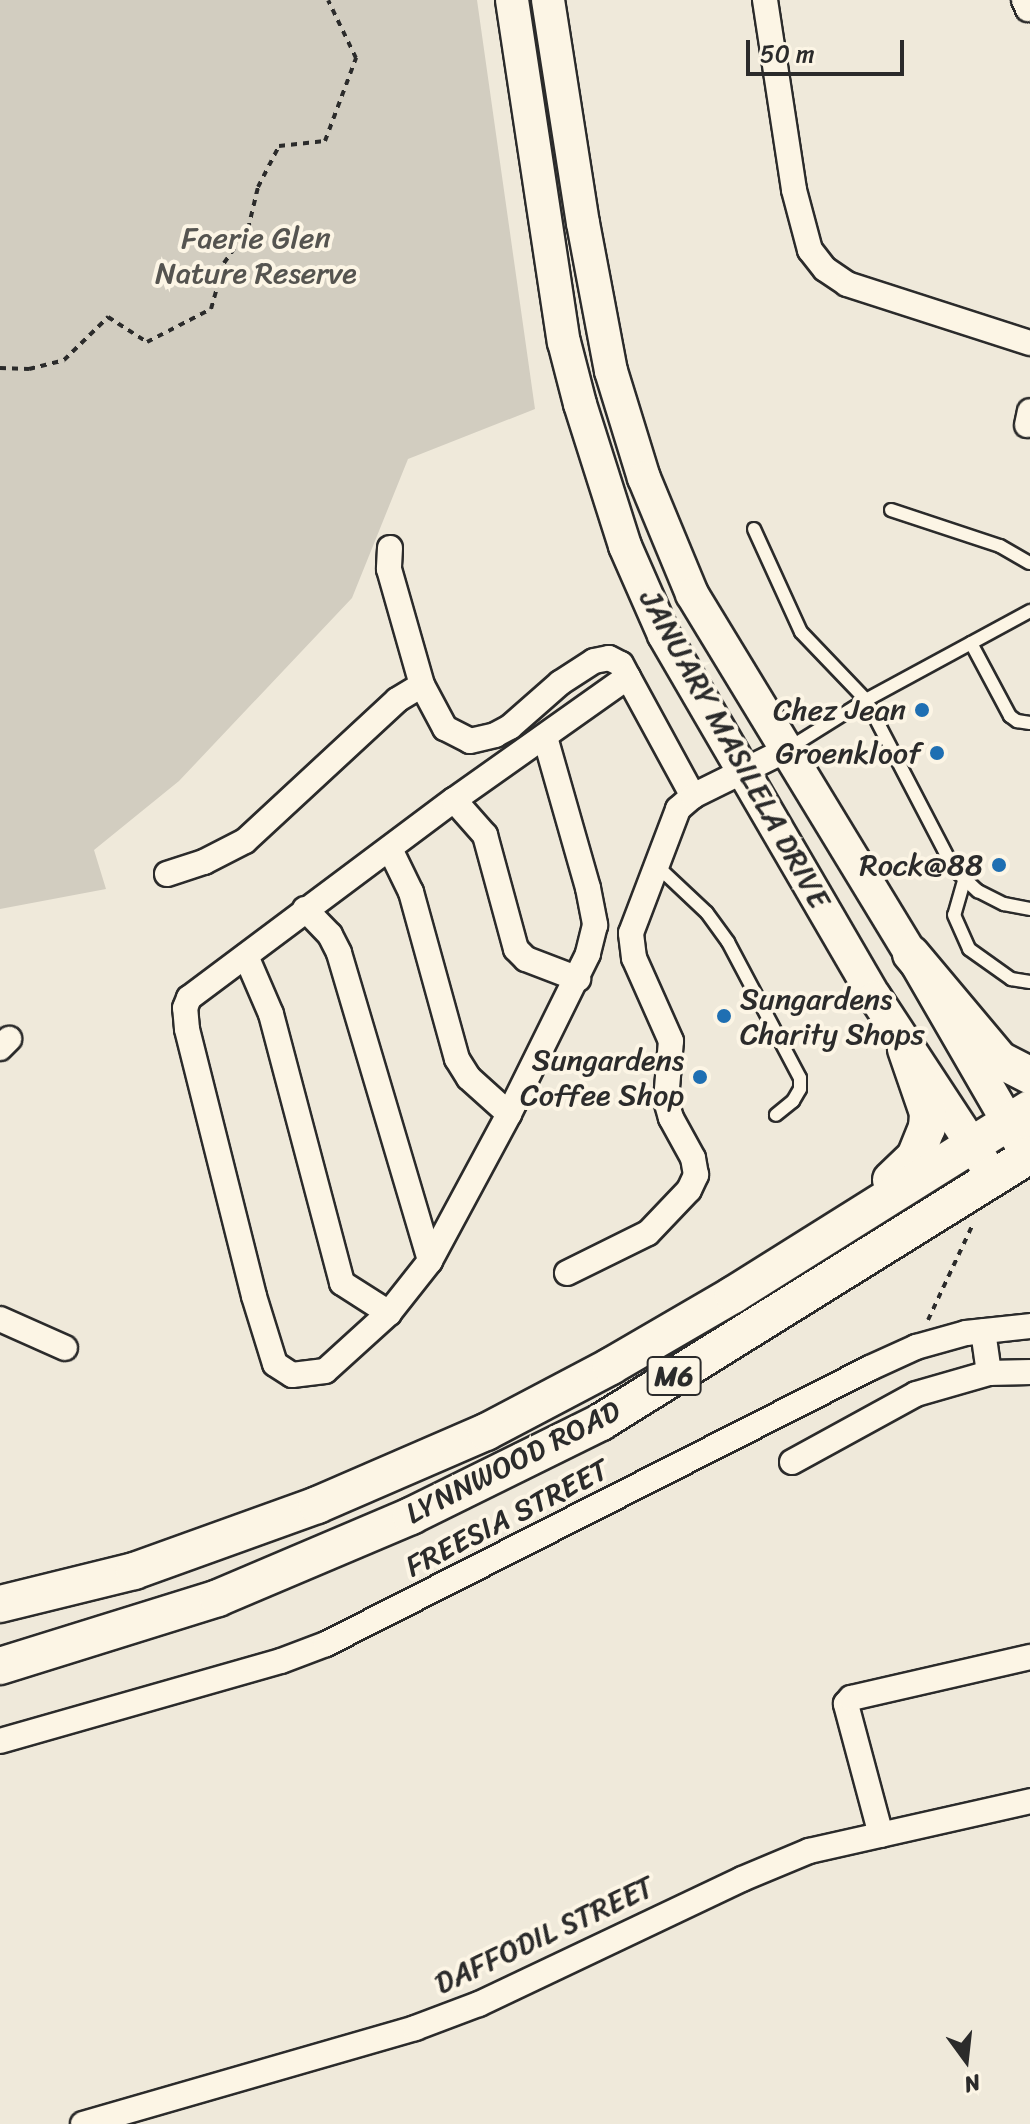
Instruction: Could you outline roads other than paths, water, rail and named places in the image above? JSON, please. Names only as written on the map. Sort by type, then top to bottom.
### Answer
[{"type":"main road","name":"JANUARY MASILELA DRIVE","points":[[512,0],[564,342],[584,418],[625,546],[664,635],[906,1049],[994,1178]]},
{"type":"main road","name":"JANUARY MASILELA DRIVE","points":[[548,0],[583,223],[618,403],[644,478],[692,594],[784,751],[911,954],[1020,1116],[1028,1156]]},
{"type":"main road","points":[[911,954],[1000,1060],[1030,1075]]},
{"type":"main road","points":[[816,1242],[891,1180],[915,1157],[924,1142],[928,1113],[906,1049]]},
{"type":"main road","name":"LYNNWOOD ROAD","points":[[0,1604],[134,1571],[402,1471],[486,1432],[611,1366],[816,1242],[971,1143],[1020,1116]]},
{"type":"main road","name":"LYNNWOOD ROAD","points":[[0,1666],[218,1598],[411,1516],[601,1422],[1028,1156]]},
{"type":"main road","points":[[0,1650],[339,1545]]},
{"type":"street","points":[[765,0],[794,190],[810,250],[825,269],[847,284],[1030,343]]},
{"type":"street","points":[[390,548],[389,569],[422,685],[445,728],[470,741],[510,727],[560,683],[594,661],[609,658],[621,664],[693,796]]},
{"type":"street","points":[[545,737],[595,925],[578,979],[430,1261],[389,1313],[325,1371],[292,1375],[275,1364],[254,1296],[185,1008],[189,998],[454,800],[628,677]]},
{"type":"street","points":[[167,874],[204,862],[245,841],[397,700],[422,685]]},
{"type":"street","points":[[567,1273],[648,1233],[689,1190],[696,1175],[693,1158],[671,1118],[666,1100],[671,1041],[631,948],[631,933],[675,812],[693,796],[784,751]]},
{"type":"street","points":[[454,800],[485,835],[516,949],[526,959],[578,979]]},
{"type":"street","points":[[390,849],[411,892],[457,1059],[469,1078],[509,1114]]},
{"type":"street","points":[[305,909],[330,935],[339,953],[430,1261]]},
{"type":"street","points":[[246,956],[271,1014],[342,1283],[389,1313]]},
{"type":"street","points":[[0,1319],[65,1348]]},
{"type":"street","name":"FREESIA STREET","points":[[0,1741],[281,1661],[326,1644],[916,1347],[983,1331],[1030,1326]]},
{"type":"street","points":[[983,1331],[989,1373]]},
{"type":"street","points":[[792,1462],[916,1394],[989,1373],[1030,1372]]},
{"type":"street","points":[[881,1835],[846,1704],[851,1698],[1030,1657]]},
{"type":"street","name":"DAFFODIL STREET","points":[[83,2124],[415,2028],[479,2004],[755,1873],[809,1851],[1030,1801]]},
{"type":"lane","points":[[891,510],[1000,546],[1030,563]]},
{"type":"lane","points":[[754,529],[801,632],[866,700],[946,857],[964,881],[1004,904],[1030,909]]},
{"type":"lane","points":[[784,751],[866,700],[1030,611]]},
{"type":"lane","points":[[971,643],[1010,716],[1017,721],[1030,723]]},
{"type":"lane","points":[[655,864],[707,913],[728,942],[800,1078],[800,1089],[793,1101],[776,1115]]},
{"type":"lane","points":[[964,881],[954,915],[965,942],[991,968],[1011,979],[1030,982]]},
{"type":"place","name":"Chez Jean","points":[[922,710]]},
{"type":"place","name":"Groenkloof","points":[[937,753]]},
{"type":"place","name":"Rock@88","points":[[999,865]]},
{"type":"place","name":"Sungardens Charity Shops","points":[[724,1016]]},
{"type":"place","name":"Sungardens Coffee Shop","points":[[700,1077]]},
{"type":"park label","name":"Faerie Glen Nature Reserve","points":[[256,255]]}]
